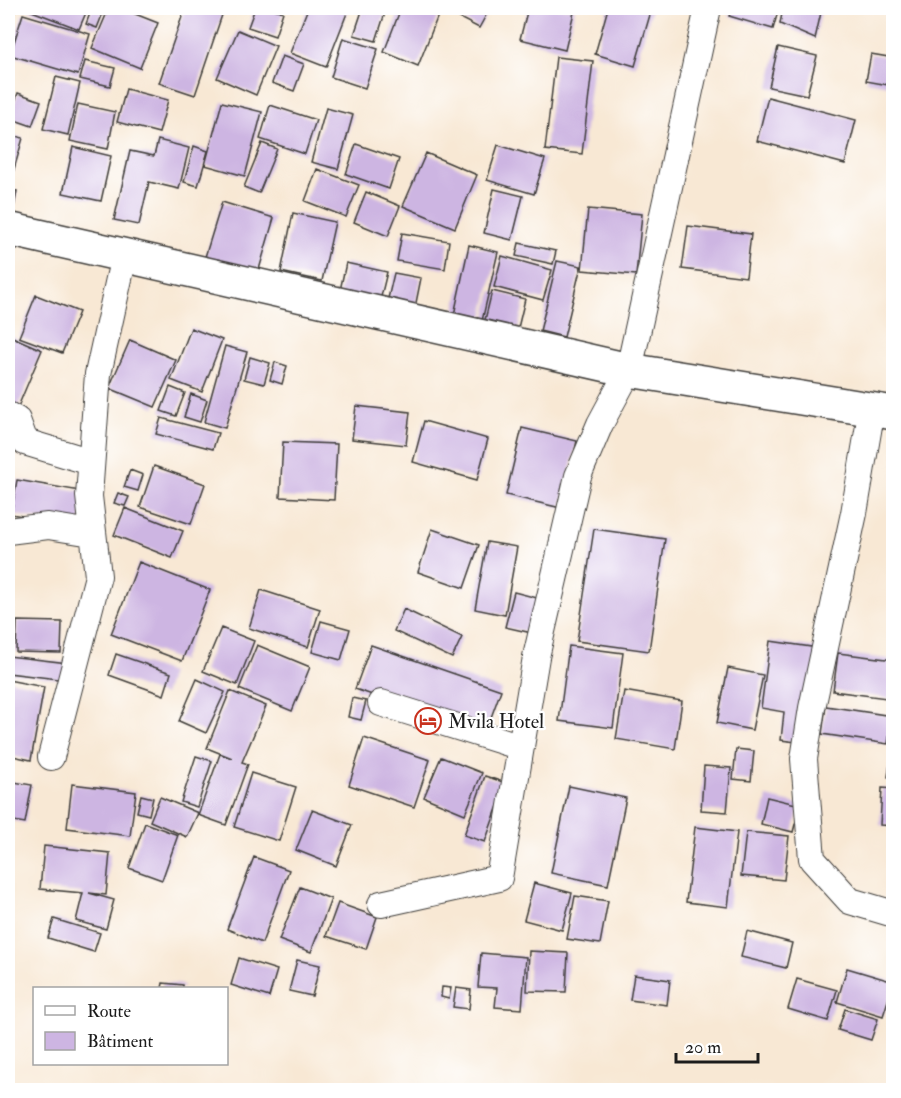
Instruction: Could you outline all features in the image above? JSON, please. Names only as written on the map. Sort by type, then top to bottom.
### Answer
[{"type":"highway","points":[[8,229],[629,370],[883,411]]},
{"type":"street","points":[[381,904],[500,878],[536,657],[578,476],[600,424],[629,370],[708,8]]},
{"type":"street","points":[[51,757],[98,576],[89,496],[98,374],[124,255]]},
{"type":"street","points":[[883,411],[854,513],[812,708],[804,759],[812,859],[850,901],[894,914]]},
{"type":"street","points":[[8,415],[17,420],[25,442],[91,462]]},
{"type":"street","points":[[8,531],[48,526],[92,533]]},
{"type":"street","points":[[381,703],[521,747]]},
{"type":"building","points":[[24,8],[88,8],[79,29]]},
{"type":"building","points":[[92,8],[105,8],[97,28],[86,24]]},
{"type":"building","points":[[109,8],[120,8],[158,23],[140,68],[92,48]]},
{"type":"building","points":[[185,8],[224,9],[195,95],[159,83]]},
{"type":"building","points":[[255,8],[271,8],[283,12],[275,36],[248,27]]},
{"type":"building","points":[[308,8],[349,8],[326,67],[290,53]]},
{"type":"building","points":[[363,8],[385,13],[376,41],[354,35]]},
{"type":"building","points":[[401,8],[426,8],[439,13],[418,66],[384,52]]},
{"type":"building","points":[[445,8],[490,8],[479,28],[444,10]]},
{"type":"building","points":[[528,8],[575,8],[565,50],[520,39]]},
{"type":"building","points":[[608,8],[652,8],[635,66],[595,54]]},
{"type":"building","points":[[732,8],[779,8],[773,29],[729,16]]},
{"type":"building","points":[[783,8],[822,8],[815,39],[780,24]]},
{"type":"building","points":[[8,9],[15,11],[8,32]]},
{"type":"building","points":[[23,14],[90,34],[78,75],[10,55]]},
{"type":"building","points":[[238,30],[276,46],[256,95],[217,78]]},
{"type":"building","points":[[343,38],[378,49],[365,88],[331,77]]},
{"type":"building","points":[[778,47],[817,56],[807,95],[769,87]]},
{"type":"building","points":[[871,54],[894,58],[894,86],[866,81]]},
{"type":"building","points":[[282,56],[304,64],[294,91],[272,83]]},
{"type":"building","points":[[556,57],[593,61],[582,154],[545,150]]},
{"type":"building","points":[[85,61],[115,68],[110,86],[80,79]]},
{"type":"building","points":[[56,77],[80,83],[68,135],[43,129]]},
{"type":"building","points":[[126,89],[168,100],[159,133],[117,122]]},
{"type":"building","points":[[18,93],[41,101],[32,126],[9,118]]},
{"type":"building","points":[[768,97],[856,120],[845,164],[757,141]]},
{"type":"building","points":[[222,102],[262,112],[245,176],[205,165]]},
{"type":"building","points":[[78,104],[115,112],[108,149],[70,141]]},
{"type":"building","points":[[270,105],[316,120],[305,154],[260,139]]},
{"type":"building","points":[[326,108],[353,115],[338,169],[311,162]]},
{"type":"building","points":[[8,134],[23,138],[10,183],[8,182]]},
{"type":"building","points":[[158,140],[189,148],[179,189],[149,182],[139,225],[114,220],[130,151],[154,156]]},
{"type":"building","points":[[262,143],[277,149],[259,193],[244,187]]},
{"type":"building","points":[[356,144],[399,159],[389,189],[346,174]]},
{"type":"building","points":[[498,145],[545,159],[534,194],[487,180]]},
{"type":"building","points":[[194,146],[208,151],[198,186],[184,182]]},
{"type":"building","points":[[73,147],[111,156],[101,201],[63,193]]},
{"type":"building","points":[[426,153],[477,175],[455,228],[403,206]]},
{"type":"building","points":[[317,169],[359,185],[346,217],[305,201]]},
{"type":"building","points":[[494,189],[523,196],[512,240],[484,233]]},
{"type":"building","points":[[8,190],[17,191],[13,213],[8,212]]},
{"type":"building","points":[[366,192],[400,206],[388,236],[354,222]]},
{"type":"building","points":[[222,202],[274,218],[258,273],[205,257]]},
{"type":"building","points":[[588,209],[642,214],[636,275],[582,270]]},
{"type":"building","points":[[293,213],[335,222],[322,281],[281,272]]},
{"type":"building","points":[[688,226],[751,234],[746,277],[682,269]]},
{"type":"building","points":[[402,233],[449,241],[445,269],[397,261]]},
{"type":"building","points":[[519,243],[556,251],[553,264],[516,256]]},
{"type":"building","points":[[469,245],[498,252],[482,321],[454,315]]},
{"type":"building","points":[[502,256],[552,270],[543,300],[494,287]]},
{"type":"building","points":[[557,261],[581,266],[564,337],[540,331]]},
{"type":"building","points":[[346,263],[387,272],[379,305],[339,295]]},
{"type":"building","points":[[394,273],[421,278],[415,308],[387,303]]},
{"type":"building","points":[[492,291],[525,299],[518,328],[485,320]]},
{"type":"building","points":[[36,295],[79,312],[62,353],[19,337]]},
{"type":"building","points":[[191,328],[222,340],[202,392],[171,380]]},
{"type":"building","points":[[8,335],[42,350],[12,421],[8,419]]},
{"type":"building","points":[[130,340],[176,360],[155,407],[109,388]]},
{"type":"building","points":[[225,346],[247,352],[225,428],[204,422]]},
{"type":"building","points":[[250,357],[270,363],[264,384],[244,379]]},
{"type":"building","points":[[275,362],[287,366],[282,384],[270,380]]},
{"type":"building","points":[[170,387],[185,393],[176,416],[161,411]]},
{"type":"building","points":[[191,394],[207,400],[200,422],[184,417]]},
{"type":"building","points":[[356,406],[410,412],[406,445],[352,439]]},
{"type":"building","points":[[161,418],[218,433],[213,449],[156,434]]},
{"type":"building","points":[[424,421],[488,439],[477,480],[413,462]]},
{"type":"building","points":[[522,428],[577,441],[561,508],[506,495]]},
{"type":"building","points":[[283,442],[337,444],[334,500],[280,497]]},
{"type":"building","points":[[154,466],[205,484],[191,524],[140,507]]},
{"type":"building","points":[[130,470],[143,475],[138,491],[124,487]]},
{"type":"building","points":[[17,480],[86,492],[79,526],[11,514]]},
{"type":"building","points":[[118,493],[129,497],[125,506],[114,503]]},
{"type":"building","points":[[125,508],[183,531],[172,558],[114,535]]},
{"type":"building","points":[[432,529],[479,545],[464,588],[418,572]]},
{"type":"building","points":[[594,529],[665,539],[649,651],[577,641]]},
{"type":"building","points":[[487,542],[517,547],[505,615],[475,609]]},
{"type":"building","points":[[139,562],[210,590],[182,661],[111,634]]},
{"type":"building","points":[[261,590],[320,609],[308,647],[249,628]]},
{"type":"building","points":[[514,592],[541,599],[532,633],[505,627]]},
{"type":"building","points":[[404,609],[462,637],[452,658],[394,631]]},
{"type":"building","points":[[17,621],[62,622],[61,653],[16,652]]},
{"type":"building","points":[[321,621],[350,629],[341,660],[312,652]]},
{"type":"building","points":[[221,628],[254,641],[237,685],[203,671]]},
{"type":"building","points":[[770,641],[818,648],[804,743],[781,740],[784,712],[761,708]]},
{"type":"building","points":[[257,645],[310,667],[292,711],[239,689]]},
{"type":"building","points":[[371,645],[501,690],[485,734],[355,689]]},
{"type":"building","points":[[569,646],[623,653],[613,728],[559,721]]},
{"type":"building","points":[[838,653],[894,660],[894,699],[833,691]]},
{"type":"building","points":[[116,654],[171,673],[164,695],[109,675]]},
{"type":"building","points":[[8,656],[68,663],[66,680],[8,673]]},
{"type":"building","points":[[728,668],[763,675],[752,730],[717,723]]},
{"type":"building","points":[[197,679],[225,692],[206,733],[179,721]]},
{"type":"building","points":[[8,680],[44,687],[31,760],[8,755]]},
{"type":"building","points":[[230,691],[266,706],[242,762],[248,764],[226,825],[198,815],[220,754],[232,758],[207,748]]},
{"type":"building","points":[[624,691],[682,701],[675,749],[616,739]]},
{"type":"building","points":[[352,698],[366,701],[361,720],[348,717]]},
{"type":"building","points":[[826,706],[892,716],[888,744],[822,734]]},
{"type":"building","points":[[364,738],[430,760],[414,807],[349,785]]},
{"type":"building","points":[[736,749],[754,751],[751,781],[733,779]]},
{"type":"building","points":[[892,750],[894,750],[894,778],[888,777]]},
{"type":"building","points":[[196,756],[212,761],[197,807],[181,802]]},
{"type":"building","points":[[441,757],[482,773],[465,814],[424,797]]},
{"type":"building","points":[[704,766],[731,768],[727,812],[701,810]]},
{"type":"building","points":[[251,773],[296,787],[279,841],[234,827]]},
{"type":"building","points":[[485,776],[506,783],[485,842],[464,835]]},
{"type":"building","points":[[8,781],[32,785],[25,823],[8,820]]},
{"type":"building","points":[[72,784],[136,792],[130,836],[67,828]]},
{"type":"building","points":[[569,786],[626,798],[608,885],[551,873]]},
{"type":"building","points":[[882,788],[894,789],[894,826],[880,825]]},
{"type":"building","points":[[141,795],[153,798],[149,815],[137,812]]},
{"type":"building","points":[[160,797],[198,813],[187,837],[150,821]]},
{"type":"building","points":[[767,797],[800,805],[793,832],[761,824]]},
{"type":"building","points":[[312,810],[352,825],[336,866],[296,850]]},
{"type":"building","points":[[145,823],[178,835],[162,880],[129,868]]},
{"type":"building","points":[[695,827],[737,832],[728,907],[686,902]]},
{"type":"building","points":[[746,832],[789,836],[784,880],[741,876]]},
{"type":"building","points":[[44,846],[110,853],[106,895],[89,893],[114,900],[106,929],[76,921],[83,893],[40,889]]},
{"type":"building","points":[[254,857],[289,870],[262,943],[227,929]]},
{"type":"building","points":[[534,883],[572,893],[562,930],[524,920]]},
{"type":"building","points":[[300,887],[331,899],[311,952],[279,940]]},
{"type":"building","points":[[575,896],[608,901],[600,944],[567,939]]},
{"type":"building","points":[[338,903],[377,917],[366,949],[326,936]]},
{"type":"building","points":[[54,919],[100,933],[94,952],[48,938]]},
{"type":"building","points":[[747,931],[792,943],[786,968],[741,957]]},
{"type":"building","points":[[529,951],[568,953],[566,992],[527,991]]},
{"type":"building","points":[[481,953],[526,957],[522,1009],[495,1007],[497,988],[478,987]]},
{"type":"building","points":[[239,958],[277,970],[269,997],[231,985]]},
{"type":"building","points":[[297,960],[320,965],[312,996],[289,991]]},
{"type":"building","points":[[847,968],[894,982],[883,1016],[837,1002]]},
{"type":"building","points":[[634,975],[670,980],[667,1005],[630,1000]]},
{"type":"building","points":[[797,979],[837,990],[828,1021],[788,1009]]},
{"type":"building","points":[[163,983],[183,985],[183,987],[162,987]]},
{"type":"building","points":[[442,987],[451,988],[449,999],[441,997]]},
{"type":"building","points":[[456,988],[471,990],[469,1009],[453,1007]]},
{"type":"building","points":[[845,1009],[878,1019],[871,1040],[838,1030]]},
{"type":"place","name":"Mvila Hotel","points":[[428,721]]}]
